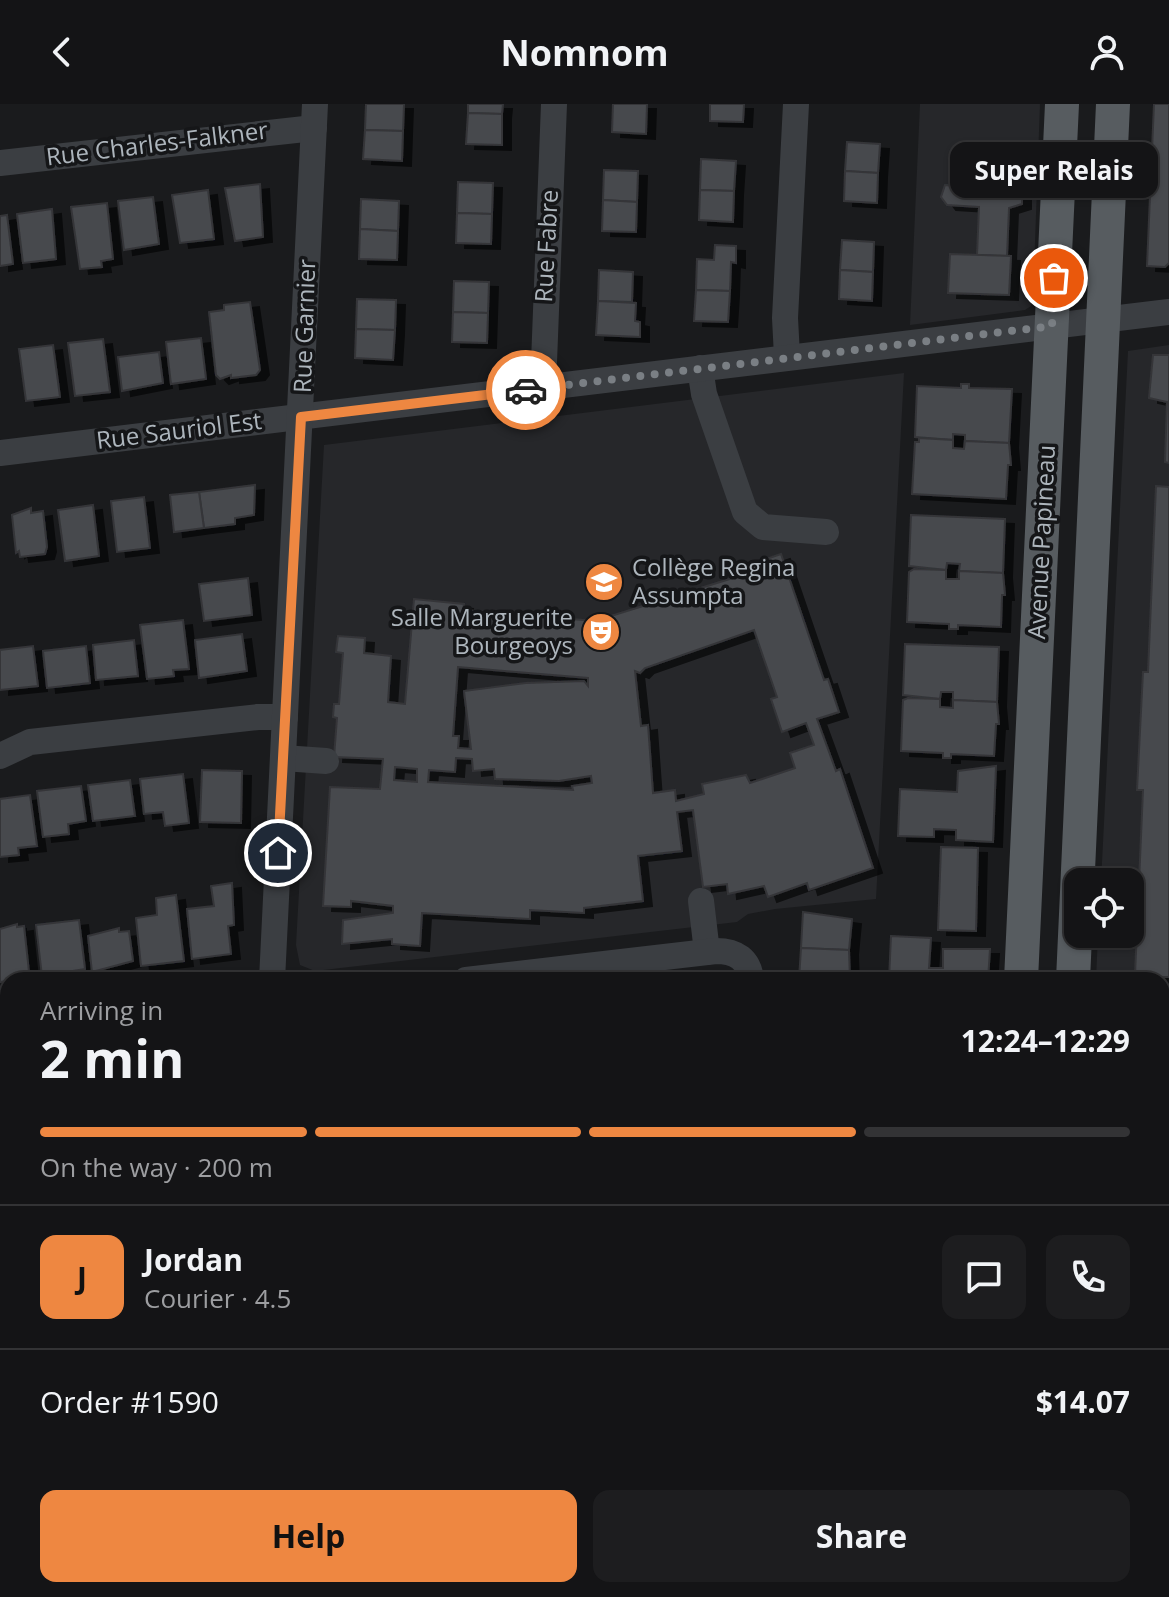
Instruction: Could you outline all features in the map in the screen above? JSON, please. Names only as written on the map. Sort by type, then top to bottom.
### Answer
[{"type":"main road","name":"Avenue Papineau","points":[[1021,972],[1062,104]]},
{"type":"main road","name":"Avenue Papineau","points":[[1073,972],[1113,104]]},
{"type":"street","name":"Rue Fabre","points":[[543,388],[554,104]]},
{"type":"street","points":[[787,356],[785,318],[796,104]]},
{"type":"street","name":"Rue Charles-Falkner","points":[[0,163],[315,116]]},
{"type":"street","name":"Rue Garnier","points":[[272,972],[315,116]]},
{"type":"street","name":"Rue Sauriol Est","points":[[0,453],[1169,312]]},
{"type":"street","points":[[700,368],[704,394],[745,512],[763,527],[826,532]]},
{"type":"street","points":[[0,737],[30,742],[258,717],[285,717]]},
{"type":"street","points":[[0,756],[30,742]]},
{"type":"street","points":[[283,758],[326,761]]},
{"type":"street","points":[[701,901],[707,952]]},
{"type":"street","points":[[535,972],[707,952],[738,955],[747,964],[749,972]]},
{"type":"shaded area","points":[[920,104],[1040,104],[1033,298],[1031,306],[1025,310],[910,325]]},
{"type":"shaded area","points":[[1169,345],[1169,972],[1096,972],[1097,948],[1144,948],[1144,868],[1102,868],[1128,351]]},
{"type":"shaded area","name":"Collège Regina Assumpta","points":[[904,373],[876,899],[775,909],[748,914],[737,922],[315,971],[300,965],[296,945],[324,445]]},
{"type":"building","points":[[366,104],[404,104],[403,131],[365,130]]},
{"type":"building","points":[[468,104],[503,104],[502,114],[468,113]]},
{"type":"building","points":[[613,104],[647,104],[646,134],[612,132]]},
{"type":"building","points":[[710,104],[744,104],[743,122],[710,121]]},
{"type":"building","points":[[1154,104],[1169,104],[1169,263],[1165,267],[1147,266]]},
{"type":"building","points":[[468,113],[502,114],[502,145],[466,144]]},
{"type":"building","points":[[365,130],[403,131],[402,161],[363,159]]},
{"type":"building","points":[[847,142],[880,144],[878,173],[845,171]]},
{"type":"building","points":[[701,159],[736,161],[734,191],[700,190]]},
{"type":"building","points":[[604,170],[638,171],[637,202],[603,200]]},
{"type":"building","points":[[845,171],[878,173],[877,203],[844,201]]},
{"type":"building","points":[[458,182],[493,183],[492,214],[457,213]]},
{"type":"building","points":[[260,184],[263,237],[235,241],[225,188]]},
{"type":"building","points":[[945,185],[1015,186],[1022,191],[1022,204],[1009,208],[1007,256],[977,255],[979,207],[947,205],[941,197]]},
{"type":"building","points":[[208,190],[214,239],[180,243],[172,195]]},
{"type":"building","points":[[700,190],[734,191],[733,222],[699,220]]},
{"type":"building","points":[[153,197],[159,244],[124,250],[118,201]]},
{"type":"building","points":[[361,199],[399,201],[398,231],[360,229]]},
{"type":"building","points":[[603,200],[637,202],[636,232],[602,231]]},
{"type":"building","points":[[107,203],[113,259],[101,261],[102,267],[80,269],[71,207]]},
{"type":"building","points":[[52,209],[56,259],[23,263],[17,214]]},
{"type":"building","points":[[457,213],[492,214],[491,244],[456,243]]},
{"type":"building","points":[[7,215],[13,264],[0,266],[0,216]]},
{"type":"building","points":[[360,229],[398,231],[397,260],[359,259]]},
{"type":"building","points":[[842,240],[874,242],[873,272],[840,270]]},
{"type":"building","points":[[715,245],[736,246],[736,263],[731,262],[730,291],[696,290],[697,259],[714,260]]},
{"type":"building","points":[[950,254],[1011,256],[1009,295],[948,293]]},
{"type":"building","points":[[599,270],[633,272],[632,302],[598,301]]},
{"type":"building","points":[[840,270],[873,272],[872,301],[839,299]]},
{"type":"building","points":[[454,281],[489,282],[488,313],[453,312]]},
{"type":"building","points":[[696,290],[730,291],[728,322],[694,321]]},
{"type":"building","points":[[357,299],[396,300],[395,330],[356,329]]},
{"type":"building","points":[[598,301],[636,303],[635,321],[640,322],[640,337],[596,335]]},
{"type":"building","points":[[250,302],[260,370],[256,375],[231,378],[231,375],[220,379],[216,375],[209,312],[224,310],[224,305]]},
{"type":"building","points":[[453,312],[488,313],[487,343],[452,342]]},
{"type":"building","points":[[356,329],[395,330],[393,360],[355,358]]},
{"type":"building","points":[[201,338],[206,379],[171,384],[166,342]]},
{"type":"building","points":[[103,339],[110,392],[75,396],[68,343]]},
{"type":"building","points":[[53,345],[60,397],[26,401],[19,349]]},
{"type":"building","points":[[159,352],[163,383],[122,391],[118,357]]},
{"type":"building","points":[[1153,355],[1169,355],[1169,463],[1165,462],[1167,402],[1149,398]]},
{"type":"building","points":[[961,384],[969,384],[969,388],[1012,389],[1009,443],[965,441],[965,435],[953,434],[953,440],[915,437],[917,386],[961,388]]},
{"type":"building","points":[[919,438],[953,440],[953,448],[964,449],[965,441],[1009,443],[1011,465],[1008,465],[1006,499],[912,494],[915,442],[919,442]]},
{"type":"building","points":[[255,485],[254,515],[235,518],[235,524],[204,528],[199,492]]},
{"type":"building","points":[[1156,486],[1169,487],[1169,972],[1135,972],[1136,948],[1144,948],[1144,868],[1140,868],[1143,790],[1137,790],[1143,672],[1148,672]]},
{"type":"building","points":[[199,492],[204,528],[174,532],[170,495]]},
{"type":"building","points":[[144,497],[150,548],[117,552],[111,501]]},
{"type":"building","points":[[93,505],[99,556],[65,561],[58,510]]},
{"type":"building","points":[[31,508],[31,513],[43,511],[47,547],[45,554],[20,557],[19,551],[16,553],[12,515]]},
{"type":"building","points":[[911,515],[1005,519],[1003,573],[959,571],[960,564],[947,563],[946,570],[909,566]]},
{"type":"building","points":[[781,554],[824,680],[828,679],[839,712],[817,719],[836,771],[840,769],[873,868],[809,890],[807,883],[768,897],[764,886],[728,894],[727,884],[703,887],[693,810],[677,812],[682,851],[638,856],[643,901],[584,908],[584,913],[530,910],[530,919],[422,913],[420,946],[392,944],[392,939],[342,944],[343,920],[393,913],[393,906],[351,901],[351,907],[323,906],[330,787],[380,789],[383,759],[334,757],[337,718],[333,717],[334,704],[339,704],[343,653],[336,652],[338,636],[365,638],[364,653],[391,656],[388,702],[405,704],[414,599],[464,604],[463,610],[595,621],[736,577],[734,570]],"holes":[[[754,630],[777,697],[771,699],[782,732],[806,723],[814,745],[790,753],[795,768],[750,783],[746,775],[702,784],[704,794],[676,801],[675,790],[653,793],[648,725],[641,726],[635,671],[640,673],[645,668]],[[458,667],[588,678],[588,686],[584,681],[526,683],[464,691],[471,749],[458,748],[459,736],[453,736]],[[456,758],[472,759],[473,771],[494,769],[495,779],[559,781],[591,776],[592,783],[572,786],[573,790],[428,782],[429,770],[455,772]],[[395,767],[417,769],[417,782],[394,780]]]},
{"type":"building","points":[[914,569],[946,570],[946,579],[959,579],[959,571],[1003,573],[1005,595],[1002,595],[1001,627],[958,625],[958,629],[949,629],[949,624],[907,622],[909,572]]},
{"type":"building","points":[[248,578],[252,615],[204,621],[199,584]]},
{"type":"building","points":[[183,620],[189,669],[173,670],[174,676],[147,679],[140,625]]},
{"type":"building","points":[[242,634],[247,671],[199,678],[195,640]]},
{"type":"building","points":[[134,640],[138,676],[96,680],[93,645]]},
{"type":"building","points":[[905,644],[999,647],[997,702],[953,700],[953,692],[941,692],[940,699],[903,695]]},
{"type":"building","points":[[33,646],[38,686],[0,690],[0,650]]},
{"type":"building","points":[[86,646],[90,683],[47,688],[43,651]]},
{"type":"building","points":[[940,699],[940,707],[953,708],[953,700],[997,702],[999,724],[996,724],[994,756],[951,754],[951,758],[943,758],[943,753],[901,751],[903,700]]},
{"type":"building","points":[[996,766],[993,842],[956,840],[956,830],[934,829],[934,837],[898,836],[900,789],[957,792],[958,771]]},
{"type":"building","points":[[202,770],[242,771],[241,823],[200,822]]},
{"type":"building","points":[[183,774],[189,823],[165,826],[163,812],[144,814],[140,779]]},
{"type":"building","points":[[130,780],[135,816],[93,821],[88,785]]},
{"type":"building","points":[[81,786],[86,821],[68,824],[69,834],[43,837],[37,791]]},
{"type":"building","points":[[30,795],[37,846],[18,848],[19,855],[0,857],[0,799]]},
{"type":"building","points":[[941,847],[978,848],[976,931],[938,930]]},
{"type":"building","points":[[232,883],[234,925],[228,926],[231,954],[192,959],[187,909],[214,906],[211,886]]},
{"type":"building","points":[[176,895],[184,961],[141,966],[136,918],[157,915],[156,898]]},
{"type":"building","points":[[803,912],[852,919],[849,950],[801,948]]},
{"type":"building","points":[[79,920],[85,969],[42,972],[36,925]]},
{"type":"building","points":[[17,924],[17,927],[24,926],[29,972],[0,972],[0,929]]},
{"type":"building","points":[[119,928],[119,932],[129,931],[133,961],[92,972],[88,936]]},
{"type":"building","points":[[891,936],[931,938],[929,968],[943,968],[943,949],[990,949],[989,972],[889,972]]},
{"type":"building","points":[[801,948],[849,950],[850,972],[800,972]]},
{"type":"way so far","points":[[526,390],[1052,326],[1054,278]]},
{"type":"place","name":"Super Relais","points":[[1054,278]]},
{"type":"place","name":"Collège Regina Assumpta","points":[[604,582]]},
{"type":"place","name":"Salle Marguerite Bourgeoys","points":[[601,632]]},
{"type":"route","points":[[278,853],[301,417],[526,390]]}]
